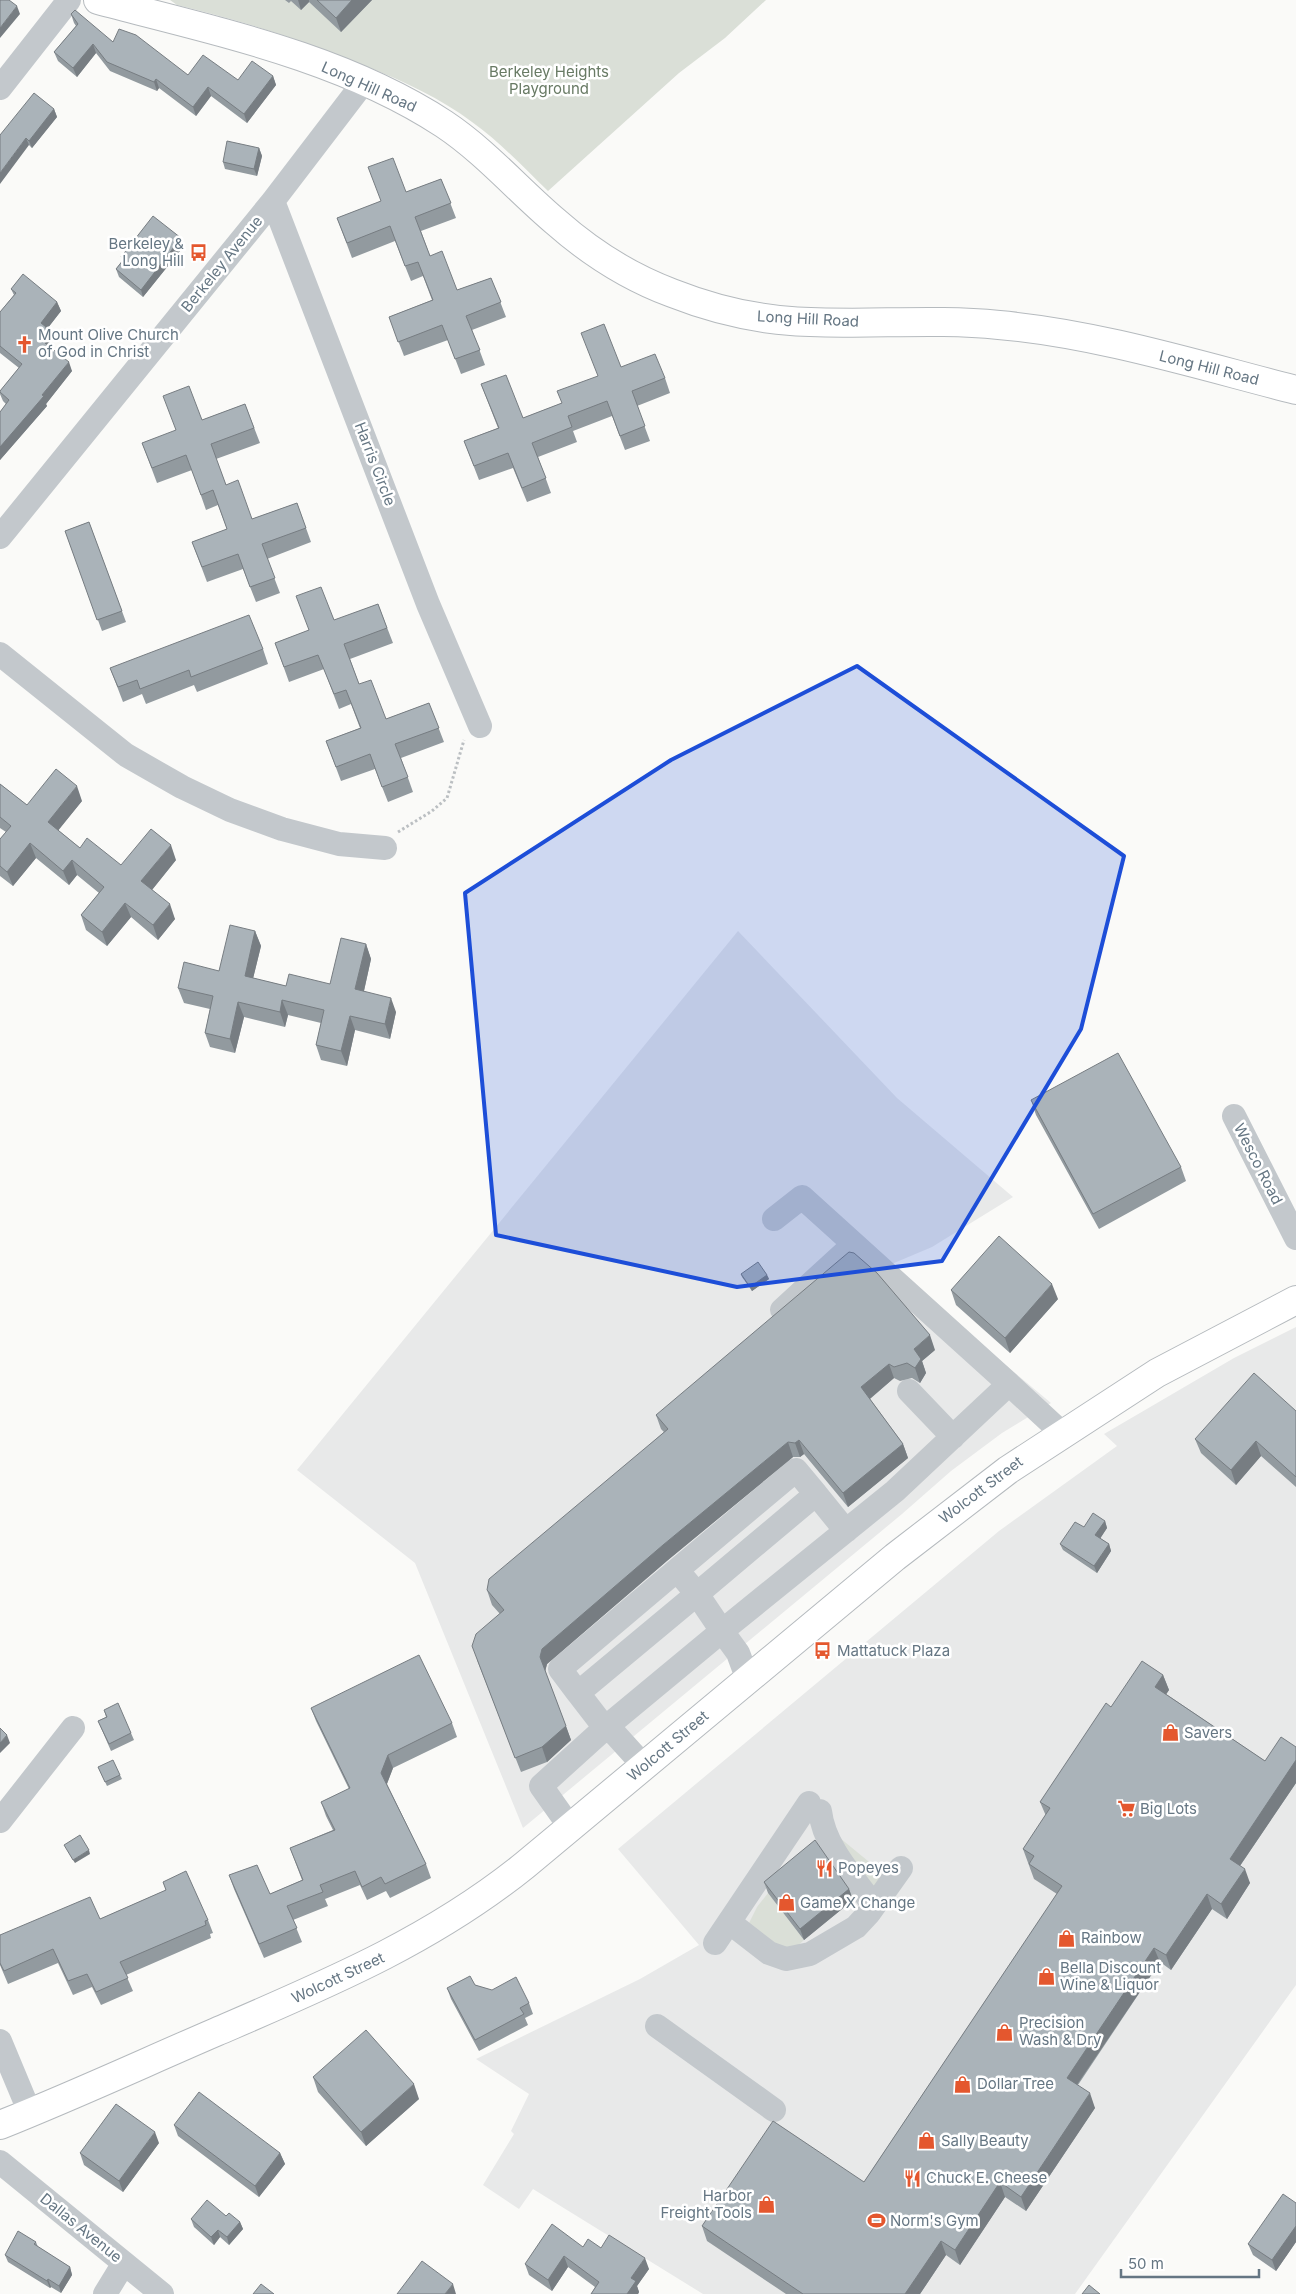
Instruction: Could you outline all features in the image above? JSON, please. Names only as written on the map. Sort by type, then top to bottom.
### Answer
[{"type":"main road","name":"Long Hill Road","points":[[98,0],[133,4],[274,47],[364,82],[408,102],[460,135],[499,168],[555,221],[609,262],[651,284],[698,302],[753,316],[794,321],[948,322],[1038,330],[1107,343],[1296,390]]},
{"type":"main road","name":"Wolcott Street","points":[[0,2125],[315,1989],[396,1951],[480,1900],[967,1500],[1062,1433],[1168,1367],[1296,1300]]},
{"type":"street","points":[[0,88],[70,0]]},
{"type":"street","name":"Berkeley Avenue","points":[[0,537],[273,201],[364,82]]},
{"type":"street","name":"Harris Circle","points":[[273,201],[428,604],[480,726]]},
{"type":"street","points":[[0,654],[126,755],[182,787],[230,810],[282,829],[339,844],[385,848]]},
{"type":"street","name":"Wesco Road","points":[[1234,1116],[1296,1238]]},
{"type":"street","points":[[774,1220],[802,1197],[1062,1433]]},
{"type":"street","points":[[779,1313],[854,1244]]},
{"type":"street","points":[[570,1827],[541,1786],[605,1728],[722,1630],[894,1492],[1009,1384]]},
{"type":"street","points":[[909,1392],[953,1437]]},
{"type":"street","points":[[644,1766],[615,1734],[605,1728],[560,1670],[796,1470],[846,1531]]},
{"type":"street","points":[[578,1693],[816,1494]]},
{"type":"street","points":[[677,1570],[738,1653],[748,1680]]},
{"type":"street","points":[[0,1821],[74,1728]]},
{"type":"street","points":[[715,1943],[814,1807],[830,1842],[874,1906]]},
{"type":"street","points":[[729,1922],[769,1953],[786,1959],[810,1954],[856,1927],[874,1906],[901,1868]]},
{"type":"street","points":[[657,2026],[774,2110]]},
{"type":"street","points":[[0,2041],[30,2113]]},
{"type":"street","name":"Dallas Avenue","points":[[0,2162],[162,2294]]},
{"type":"street","points":[[105,2294],[124,2263]]},
{"type":"path","points":[[385,848],[401,829],[432,811],[447,798],[464,739],[480,726]]},
{"type":"highlighted area","points":[[857,666],[1124,856],[1081,1029],[942,1261],[737,1287],[496,1235],[465,893],[671,760]]},
{"type":"shaded area","points":[[738,931],[897,1098],[1013,1197],[932,1247],[887,1266],[1051,1403],[1002,1433],[951,1471],[902,1514],[523,1828],[415,1563],[297,1470]]},
{"type":"shaded area","name":"Mattatuck Plaza","points":[[1296,1327],[1296,1985],[1075,2294],[703,2294],[533,2189],[519,2209],[483,2185],[514,2134],[511,2131],[529,2094],[476,2059],[640,1979],[699,1945],[618,1849],[999,1531],[1117,1446],[1104,1434],[1234,1358]]},
{"type":"green space","name":"Berkeley Heights Playground","points":[[170,0],[766,0],[725,38],[679,73],[548,191],[482,130],[460,113],[422,91],[298,40],[177,5]]},
{"type":"green space","points":[[840,1838],[885,1875],[875,1888],[841,1848]]},
{"type":"green space","points":[[768,1893],[804,1940],[793,1950],[784,1953],[749,1923],[757,1907]]},
{"type":"building","points":[[0,0],[9,0],[17,6],[0,28]]},
{"type":"building","points":[[317,0],[352,0],[336,18]]},
{"type":"building","points":[[75,10],[113,42],[119,29],[136,35],[188,75],[203,55],[238,80],[252,61],[273,76],[244,114],[208,87],[193,107],[156,79],[154,82],[107,62],[93,44],[73,68],[54,52],[78,24],[71,14]]},
{"type":"building","points":[[34,93],[54,109],[29,141],[26,138],[0,173],[0,135]]},
{"type":"building","points":[[227,141],[259,148],[254,169],[223,162]]},
{"type":"building","points":[[393,158],[406,192],[441,179],[451,203],[415,217],[430,256],[442,251],[457,290],[491,278],[501,302],[466,316],[480,350],[455,359],[442,325],[398,342],[389,317],[433,300],[418,262],[405,266],[390,226],[347,243],[337,218],[381,201],[368,167]]},
{"type":"building","points":[[153,216],[181,238],[141,290],[116,269],[124,259],[121,257]]},
{"type":"building","points":[[23,274],[57,302],[41,323],[46,327],[45,343],[69,362],[42,395],[44,396],[0,447],[0,412],[9,400],[0,391],[22,364],[0,346],[0,312],[16,293],[11,289]]},
{"type":"building","points":[[604,324],[621,367],[655,354],[665,378],[632,391],[645,426],[620,436],[607,401],[568,416],[572,427],[532,443],[546,478],[522,488],[508,453],[474,466],[464,441],[499,428],[481,384],[506,375],[523,418],[562,403],[557,391],[598,376],[581,333]]},
{"type":"building","points":[[189,386],[202,420],[245,404],[254,428],[211,444],[226,485],[238,480],[252,519],[297,503],[306,528],[262,544],[275,578],[250,587],[238,554],[202,567],[192,542],[227,529],[213,490],[201,495],[186,455],[152,468],[142,443],[176,430],[163,396]]},
{"type":"building","points":[[89,522],[122,611],[97,620],[65,531]]},
{"type":"building","points":[[321,587],[334,620],[378,604],[387,628],[344,644],[359,684],[371,680],[386,719],[429,703],[439,728],[395,744],[408,777],[382,787],[370,754],[336,767],[326,741],[361,728],[346,690],[334,694],[318,655],[284,667],[275,643],[309,630],[296,596]]},
{"type":"building","points":[[249,615],[263,649],[191,677],[189,670],[140,689],[137,680],[118,687],[110,668]]},
{"type":"building","points":[[56,769],[77,786],[48,822],[80,848],[87,838],[121,865],[151,829],[171,845],[141,881],[170,904],[153,925],[125,903],[102,932],[81,915],[104,887],[72,860],[63,871],[30,843],[7,872],[0,866],[0,839],[11,826],[0,817],[0,784],[27,805]]},
{"type":"building","points":[[230,925],[255,931],[245,976],[286,986],[289,974],[330,984],[341,938],[366,944],[355,989],[391,998],[385,1024],[350,1016],[341,1051],[316,1045],[324,1010],[282,1000],[280,1012],[238,1002],[230,1039],[205,1033],[213,996],[178,988],[184,962],[219,971]]},
{"type":"building","points":[[1118,1053],[1181,1167],[1093,1214],[1031,1100]]},
{"type":"building","points":[[999,1236],[1052,1284],[1005,1338],[951,1290]]},
{"type":"building","points":[[849,1252],[854,1253],[877,1273],[930,1335],[914,1349],[921,1359],[915,1368],[907,1363],[894,1367],[889,1364],[861,1387],[903,1444],[843,1493],[799,1440],[795,1443],[788,1442],[663,1545],[542,1649],[540,1657],[566,1726],[542,1747],[515,1758],[472,1646],[476,1634],[504,1610],[487,1590],[489,1579],[668,1429],[656,1415]]},
{"type":"building","points":[[758,1262],[767,1275],[750,1287],[741,1274]]},
{"type":"building","points":[[1254,1373],[1296,1411],[1296,1477],[1256,1441],[1231,1470],[1195,1439]]},
{"type":"building","points":[[1093,1513],[1105,1521],[1095,1535],[1109,1544],[1094,1566],[1060,1544],[1075,1522],[1084,1527]]},
{"type":"building","points":[[419,1655],[452,1723],[388,1755],[381,1773],[426,1864],[385,1884],[381,1877],[362,1887],[355,1871],[320,1885],[323,1892],[287,1906],[297,1928],[259,1944],[229,1875],[257,1865],[270,1894],[303,1880],[290,1848],[335,1830],[321,1802],[350,1788],[311,1708]]},
{"type":"building","points":[[1142,1661],[1163,1675],[1155,1687],[1265,1761],[1281,1737],[1296,1747],[1296,1760],[1230,1859],[1245,1869],[1221,1904],[1207,1894],[1166,1955],[1154,1948],[1067,2078],[1090,2093],[1021,2197],[1000,2182],[955,2250],[941,2241],[905,2294],[803,2294],[702,2226],[773,2121],[864,2182],[1062,1886],[1029,1864],[1034,1856],[1023,1849],[1050,1808],[1040,1802],[1106,1703],[1111,1707]]},
{"type":"building","points":[[118,1703],[131,1733],[109,1744],[98,1721],[107,1717],[104,1710]]},
{"type":"building","points":[[0,1728],[7,1735],[0,1743]]},
{"type":"building","points":[[113,1760],[120,1775],[105,1782],[98,1767]]},
{"type":"building","points":[[80,1835],[89,1850],[73,1860],[64,1845]]},
{"type":"building","points":[[815,1840],[849,1889],[800,1929],[764,1882]]},
{"type":"building","points":[[186,1871],[208,1920],[205,1921],[206,1925],[120,1962],[128,1978],[96,1992],[87,1974],[68,1981],[53,1949],[4,1971],[0,1963],[0,1935],[90,1897],[100,1919],[166,1890],[163,1882]]},
{"type":"building","points":[[470,1976],[475,1985],[492,1990],[516,1977],[529,2003],[520,2008],[524,2014],[475,2040],[447,1988]]},
{"type":"building","points":[[366,2030],[414,2084],[361,2132],[313,2077]]},
{"type":"building","points":[[199,2092],[280,2153],[255,2186],[174,2125]]},
{"type":"building","points":[[116,2104],[155,2132],[119,2181],[80,2153]]},
{"type":"building","points":[[1283,2194],[1296,2203],[1296,2226],[1272,2260],[1248,2244]]},
{"type":"building","points":[[207,2200],[226,2216],[229,2213],[240,2222],[227,2237],[218,2230],[211,2237],[191,2219]]},
{"type":"building","points":[[552,2224],[583,2247],[588,2239],[601,2248],[609,2235],[645,2258],[631,2278],[636,2281],[627,2294],[591,2294],[599,2282],[564,2256],[548,2280],[525,2264]]},
{"type":"building","points":[[18,2231],[36,2242],[34,2244],[70,2267],[59,2286],[48,2279],[47,2281],[5,2255]]},
{"type":"building","points":[[422,2261],[453,2284],[445,2294],[397,2294]]},
{"type":"building","points":[[261,2284],[274,2294],[253,2294]]},
{"type":"building","points":[[1089,2285],[1100,2294],[1082,2294]]},
{"type":"place","name":"Berkeley & Long Hill","points":[[198,253]]},
{"type":"place","name":"Mount Olive Church of God in Christ","points":[[24,344]]},
{"type":"place","name":"Mattatuck Plaza","points":[[823,1651]]},
{"type":"place","name":"Savers","points":[[1170,1733]]},
{"type":"place","name":"Big Lots","points":[[1126,1809]]},
{"type":"place","name":"Popeyes","points":[[824,1868]]},
{"type":"place","name":"Game X Change","points":[[786,1903]]},
{"type":"place","name":"Rainbow","points":[[1067,1938]]},
{"type":"place","name":"Bella Discount Wine & Liquor","points":[[1046,1977]]},
{"type":"place","name":"Precision Wash & Dry","points":[[1005,2032]]},
{"type":"place","name":"Dollar Tree","points":[[963,2084]]},
{"type":"place","name":"Sally Beauty","points":[[927,2141]]},
{"type":"place","name":"Chuck E. Cheese","points":[[912,2178]]},
{"type":"place","name":"Harbor Freight Tools","points":[[766,2205]]},
{"type":"place","name":"Norm's Gym","points":[[876,2221]]}]
